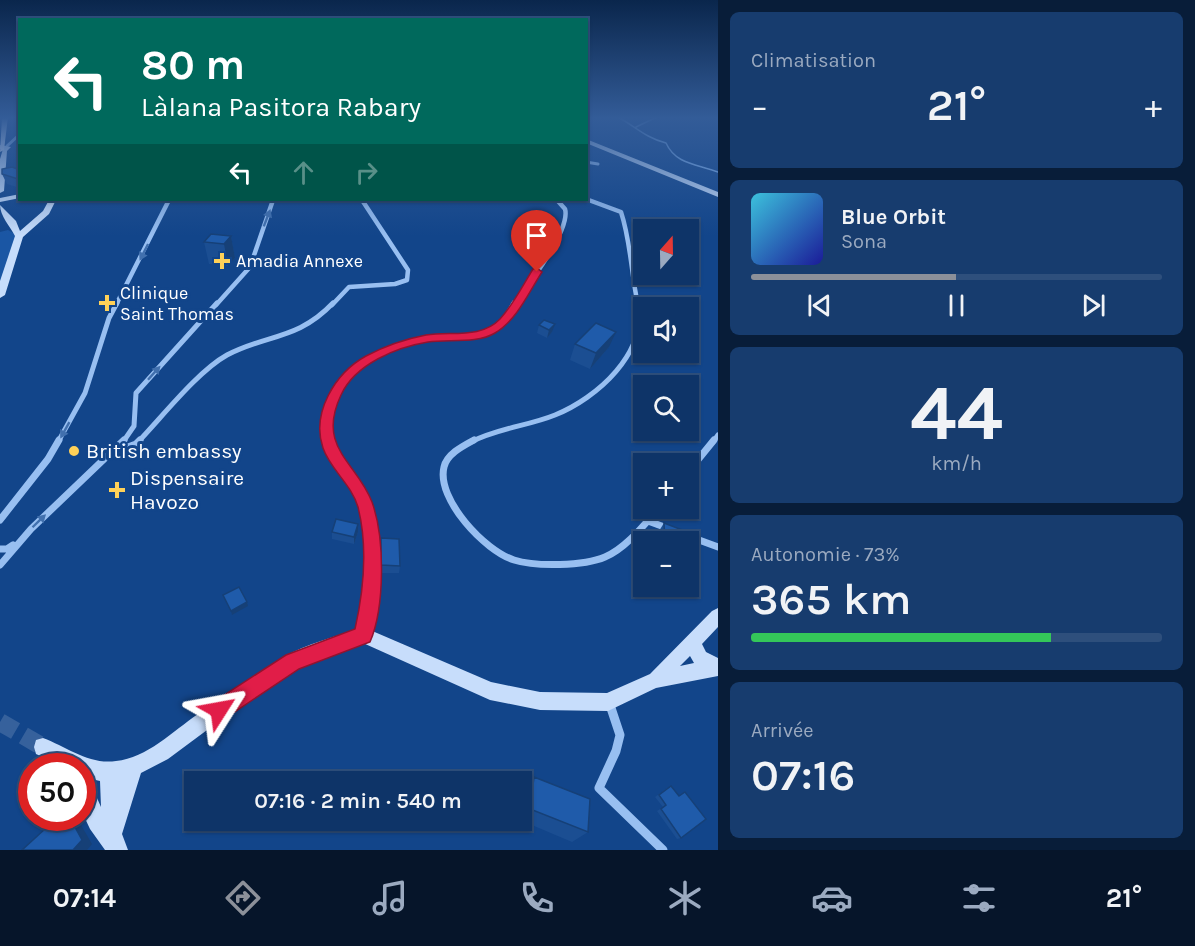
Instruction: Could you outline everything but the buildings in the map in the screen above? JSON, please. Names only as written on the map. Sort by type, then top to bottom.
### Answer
[{"type":"main road","points":[[0,191],[4,157]]},
{"type":"main road","points":[[623,157],[718,195]]},
{"type":"main road","points":[[3,168],[14,170]]},
{"type":"main road","points":[[0,200],[18,196]]},
{"type":"main road","points":[[0,295],[19,236],[46,212],[52,201]]},
{"type":"main road","points":[[0,207],[13,223],[19,236]]},
{"type":"main road","points":[[0,223],[7,216]]},
{"type":"main road","points":[[655,680],[718,616]]},
{"type":"main road","points":[[96,769],[109,771],[133,767],[159,755],[201,722],[292,662],[363,635],[490,691],[540,701],[608,702],[655,680],[716,667]]},
{"type":"main road","points":[[693,643],[700,658],[716,667]]},
{"type":"main road","points":[[43,747],[54,753]]},
{"type":"main road","points":[[116,846],[133,767]]},
{"type":"main road","points":[[109,771],[116,846]]},
{"type":"main road","points":[[96,820],[116,846]]},
{"type":"street","points":[[588,162],[598,164]]},
{"type":"street","points":[[588,200],[621,212],[627,230],[634,295],[640,321],[635,338],[617,370],[596,393],[554,415],[491,433],[455,451],[446,460],[442,476],[446,495],[459,515],[481,538],[510,559],[528,562],[578,563],[608,556],[648,521],[718,547]]},
{"type":"street","points":[[0,520],[48,459],[85,393],[109,318],[168,201]]},
{"type":"street","points":[[0,565],[20,540],[115,451],[134,426],[136,393],[250,267],[273,201]]},
{"type":"street","points":[[115,451],[136,444],[204,373],[227,355],[305,327],[321,316],[349,287],[395,284],[407,279],[408,270],[363,201]]},
{"type":"street","points":[[363,635],[370,601],[372,539],[364,502],[330,448],[327,416],[334,395],[342,383],[364,362],[388,349],[427,339],[489,332],[504,321],[527,288],[566,221],[568,213],[558,201]]},
{"type":"street","points":[[699,458],[718,435]]},
{"type":"street","points":[[0,549],[7,549],[20,540]]},
{"type":"street","points":[[608,702],[620,735],[616,751],[599,788],[663,850]]},
{"type":"shaded area","points":[[8,230],[19,236],[0,295],[0,232]]},
{"type":"waterway","points":[[677,157],[688,163],[718,172]]},
{"type":"tunnel","points":[[0,722],[43,747]]},
{"type":"place","name":"Amadia Annexe","points":[[222,261]]},
{"type":"place","name":"Clinique Saint Thomas","points":[[107,303]]},
{"type":"place","name":"British embassy","points":[[74,451]]},
{"type":"place","name":"Dispensaire Havozo","points":[[117,490]]},
{"type":"route","points":[[219,710],[292,662],[363,635],[373,573],[372,539],[364,502],[330,448],[327,416],[334,395],[342,383],[364,362],[388,349],[427,339],[489,332],[504,321],[537,272]]}]
